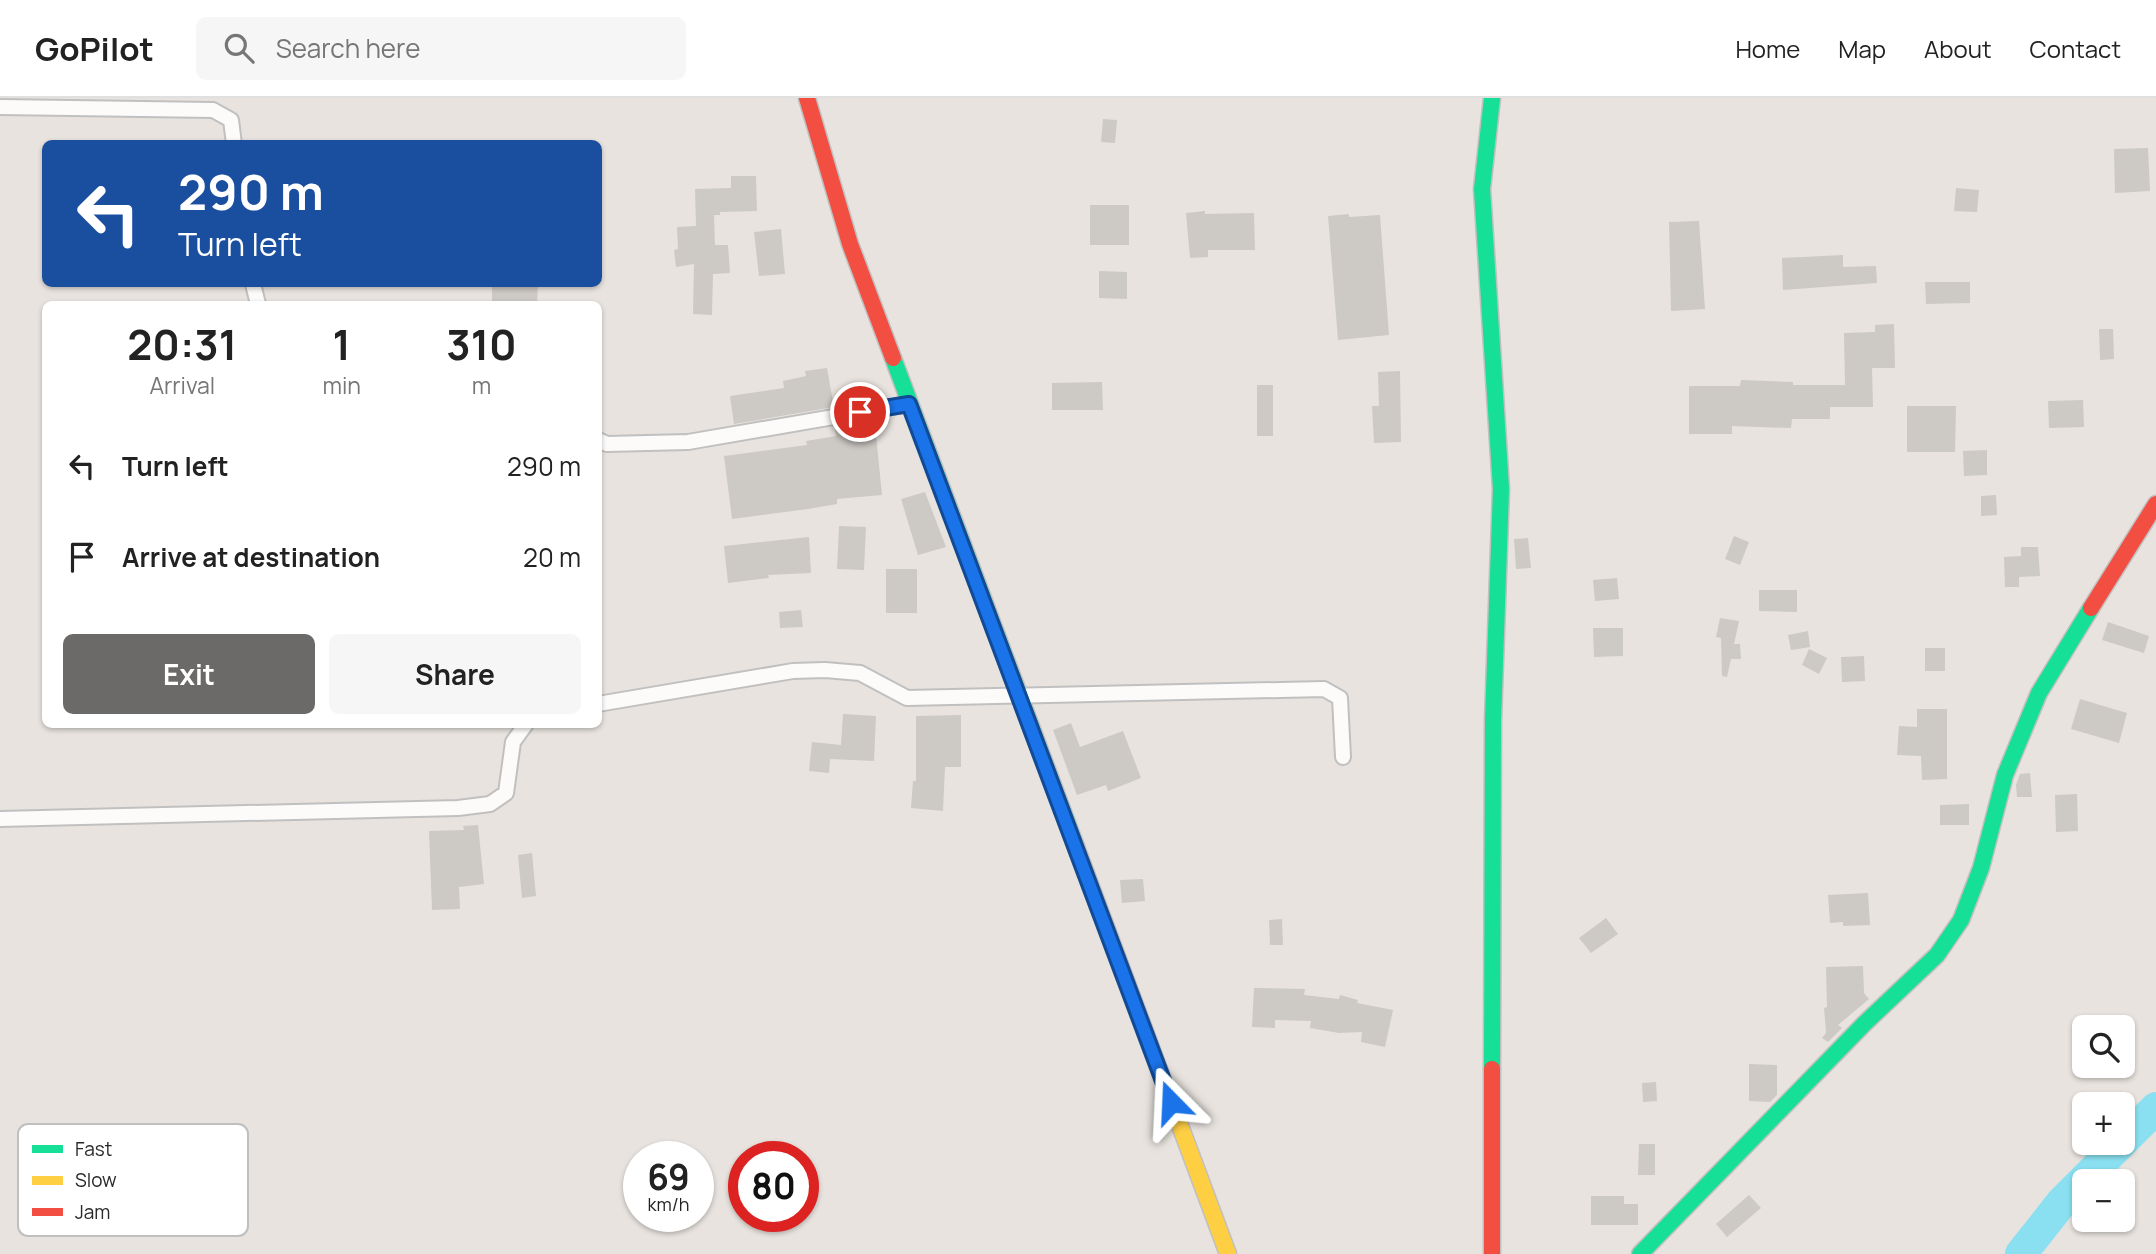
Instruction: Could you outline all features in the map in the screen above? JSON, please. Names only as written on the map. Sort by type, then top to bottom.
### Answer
[{"type":"main road","points":[[807,98],[850,244],[1228,1254]]},
{"type":"main road","points":[[1492,98],[1482,190],[1501,489],[1493,720],[1492,1254]]},
{"type":"main road","points":[[1640,1254],[1865,1023],[1937,955],[1961,920],[1981,868],[2005,775],[2039,694],[2156,504]]},
{"type":"street","points":[[0,107],[213,110],[231,120],[234,140]]},
{"type":"street","points":[[602,442],[607,444],[688,442],[909,404]]},
{"type":"street","points":[[602,704],[793,671],[825,670],[860,673],[907,698],[1324,688],[1340,698],[1343,757]]},
{"type":"street","points":[[0,819],[458,808],[490,804],[506,793],[513,742],[523,728]]},
{"type":"building","points":[[1103,119],[1117,120],[1115,143],[1101,142]]},
{"type":"building","points":[[2148,148],[2150,191],[2115,193],[2114,149]]},
{"type":"building","points":[[731,176],[756,176],[757,211],[720,212],[720,215],[714,215],[715,245],[728,245],[730,273],[713,274],[712,315],[693,314],[694,264],[676,267],[674,250],[678,249],[677,227],[696,226],[695,189],[731,188]]},
{"type":"building","points":[[1956,188],[1979,190],[1977,212],[1954,211]]},
{"type":"building","points":[[1090,205],[1129,205],[1129,245],[1090,245]]},
{"type":"building","points":[[1205,211],[1205,214],[1254,213],[1255,250],[1208,250],[1208,257],[1190,258],[1186,213]]},
{"type":"building","points":[[1349,214],[1349,217],[1380,215],[1389,335],[1338,340],[1328,216]]},
{"type":"building","points":[[1699,221],[1705,309],[1671,311],[1669,222]]},
{"type":"building","points":[[781,229],[785,274],[759,276],[754,232]]},
{"type":"building","points":[[1843,255],[1843,267],[1876,266],[1877,283],[1783,290],[1782,258]]},
{"type":"building","points":[[1099,271],[1127,272],[1127,299],[1099,298]]},
{"type":"building","points":[[1925,282],[1970,282],[1970,303],[1926,304]]},
{"type":"building","points":[[492,287],[538,287],[537,301],[492,301]]},
{"type":"building","points":[[1894,324],[1895,368],[1872,368],[1873,407],[1830,407],[1830,419],[1792,419],[1791,428],[1732,426],[1732,434],[1689,434],[1689,386],[1740,386],[1741,380],[1793,382],[1793,385],[1845,385],[1844,333],[1875,332],[1875,325]]},
{"type":"building","points":[[2099,329],[2113,329],[2114,359],[2100,360]]},
{"type":"building","points":[[827,368],[834,407],[734,424],[730,396],[784,388],[783,381],[806,376],[805,371]]},
{"type":"building","points":[[1400,371],[1401,442],[1374,443],[1372,406],[1379,406],[1378,372]]},
{"type":"building","points":[[1102,382],[1103,410],[1052,410],[1052,383]]},
{"type":"building","points":[[1257,385],[1273,385],[1273,436],[1257,436]]},
{"type":"building","points":[[2083,400],[2084,427],[2049,428],[2048,401]]},
{"type":"building","points":[[1907,406],[1956,406],[1955,452],[1907,452]]},
{"type":"building","points":[[875,425],[882,495],[837,499],[837,504],[732,519],[724,456],[807,445],[806,441],[836,436],[835,429]]},
{"type":"building","points":[[1987,450],[1987,475],[1964,476],[1963,451]]},
{"type":"building","points":[[925,492],[946,547],[918,555],[901,499]]},
{"type":"building","points":[[1996,495],[1997,515],[1981,516],[1981,496]]},
{"type":"building","points":[[839,526],[866,527],[864,570],[837,569]]},
{"type":"building","points":[[1734,536],[1749,542],[1740,565],[1725,559]]},
{"type":"building","points":[[809,537],[811,573],[768,575],[769,578],[728,583],[724,546]]},
{"type":"building","points":[[1528,538],[1531,568],[1516,569],[1514,539]]},
{"type":"building","points":[[2021,547],[2038,547],[2040,576],[2019,577],[2019,587],[2005,587],[2004,557],[2021,556]]},
{"type":"building","points":[[886,569],[917,569],[917,613],[886,613]]},
{"type":"building","points":[[1617,578],[1619,599],[1595,601],[1593,580]]},
{"type":"building","points":[[1759,590],[1797,590],[1797,612],[1759,611]]},
{"type":"building","points":[[801,610],[803,627],[780,628],[779,612]]},
{"type":"building","points":[[1720,618],[1739,621],[1734,644],[1740,644],[1741,659],[1731,659],[1727,677],[1722,676],[1721,638],[1716,637]]},
{"type":"building","points":[[2108,622],[2149,636],[2144,653],[2102,640]]},
{"type":"building","points":[[1593,628],[1623,628],[1623,656],[1594,657]]},
{"type":"building","points":[[1808,631],[1810,647],[1791,650],[1788,635]]},
{"type":"building","points":[[1925,648],[1945,648],[1945,671],[1925,671]]},
{"type":"building","points":[[1809,649],[1827,658],[1819,674],[1802,665]]},
{"type":"building","points":[[1864,656],[1865,681],[1842,682],[1841,657]]},
{"type":"building","points":[[2080,699],[2127,713],[2119,743],[2071,729]]},
{"type":"building","points":[[1917,709],[1947,709],[1947,779],[1922,780],[1921,756],[1897,755],[1899,726],[1917,727]]},
{"type":"building","points":[[843,714],[876,716],[874,761],[830,759],[829,773],[809,771],[812,742],[841,745]]},
{"type":"building","points":[[961,715],[961,767],[945,767],[943,811],[911,808],[913,781],[916,781],[916,716]]},
{"type":"building","points":[[1071,723],[1080,747],[1123,731],[1141,778],[1108,791],[1106,785],[1077,795],[1053,730]]},
{"type":"building","points":[[2030,773],[2032,797],[2017,797],[2016,785],[2020,774]]},
{"type":"building","points":[[2077,794],[2078,831],[2056,832],[2055,795]]},
{"type":"building","points":[[1969,804],[1969,825],[1940,825],[1940,805]]},
{"type":"building","points":[[478,825],[484,884],[459,887],[460,909],[432,910],[429,831],[464,830],[463,826]]},
{"type":"building","points":[[532,853],[536,896],[522,898],[518,855]]},
{"type":"building","points":[[1143,879],[1145,901],[1122,903],[1120,880]]},
{"type":"building","points":[[1868,893],[1870,925],[1843,926],[1843,922],[1830,923],[1828,895]]},
{"type":"building","points":[[1606,918],[1618,934],[1591,953],[1579,938]]},
{"type":"building","points":[[1282,919],[1283,945],[1270,945],[1269,920]]},
{"type":"building","points":[[1863,966],[1864,993],[1869,999],[1838,1025],[1842,1028],[1828,1042],[1822,1038],[1826,1033],[1826,967]]},
{"type":"building","points":[[1254,988],[1305,989],[1304,995],[1339,999],[1340,995],[1358,1000],[1357,1003],[1393,1010],[1385,1047],[1361,1042],[1362,1032],[1339,1033],[1310,1028],[1311,1021],[1275,1020],[1275,1028],[1252,1027]]},
{"type":"building","points":[[1749,1064],[1777,1065],[1777,1095],[1770,1102],[1749,1101]]},
{"type":"building","points":[[1656,1082],[1657,1101],[1643,1102],[1642,1083]]},
{"type":"building","points":[[1639,1144],[1655,1144],[1655,1175],[1638,1175]]},
{"type":"building","points":[[1749,1195],[1761,1208],[1727,1237],[1716,1224]]},
{"type":"building","points":[[1591,1196],[1624,1196],[1624,1204],[1638,1204],[1638,1225],[1591,1225]]},
{"type":"waterway","points":[[2135,1129],[2156,1108]]},
{"type":"waterway","points":[[2021,1254],[2062,1202],[2109,1155]]},
{"type":"traffic: fast","points":[[1492,98],[1482,189],[1501,489],[1493,720],[1492,1069]]},
{"type":"traffic: fast","points":[[893,358],[1075,844]]},
{"type":"traffic: fast","points":[[1640,1254],[1865,1023],[1937,955],[1961,920],[1981,868],[2005,775],[2039,693],[2091,608]]},
{"type":"traffic: slow","points":[[1075,844],[1228,1254]]},
{"type":"traffic: jam","points":[[807,98],[850,244],[893,358]]},
{"type":"traffic: jam","points":[[2091,608],[2156,504]]},
{"type":"traffic: jam","points":[[1492,1069],[1492,1254]]},
{"type":"route","points":[[860,412],[909,404],[1171,1102]]}]
